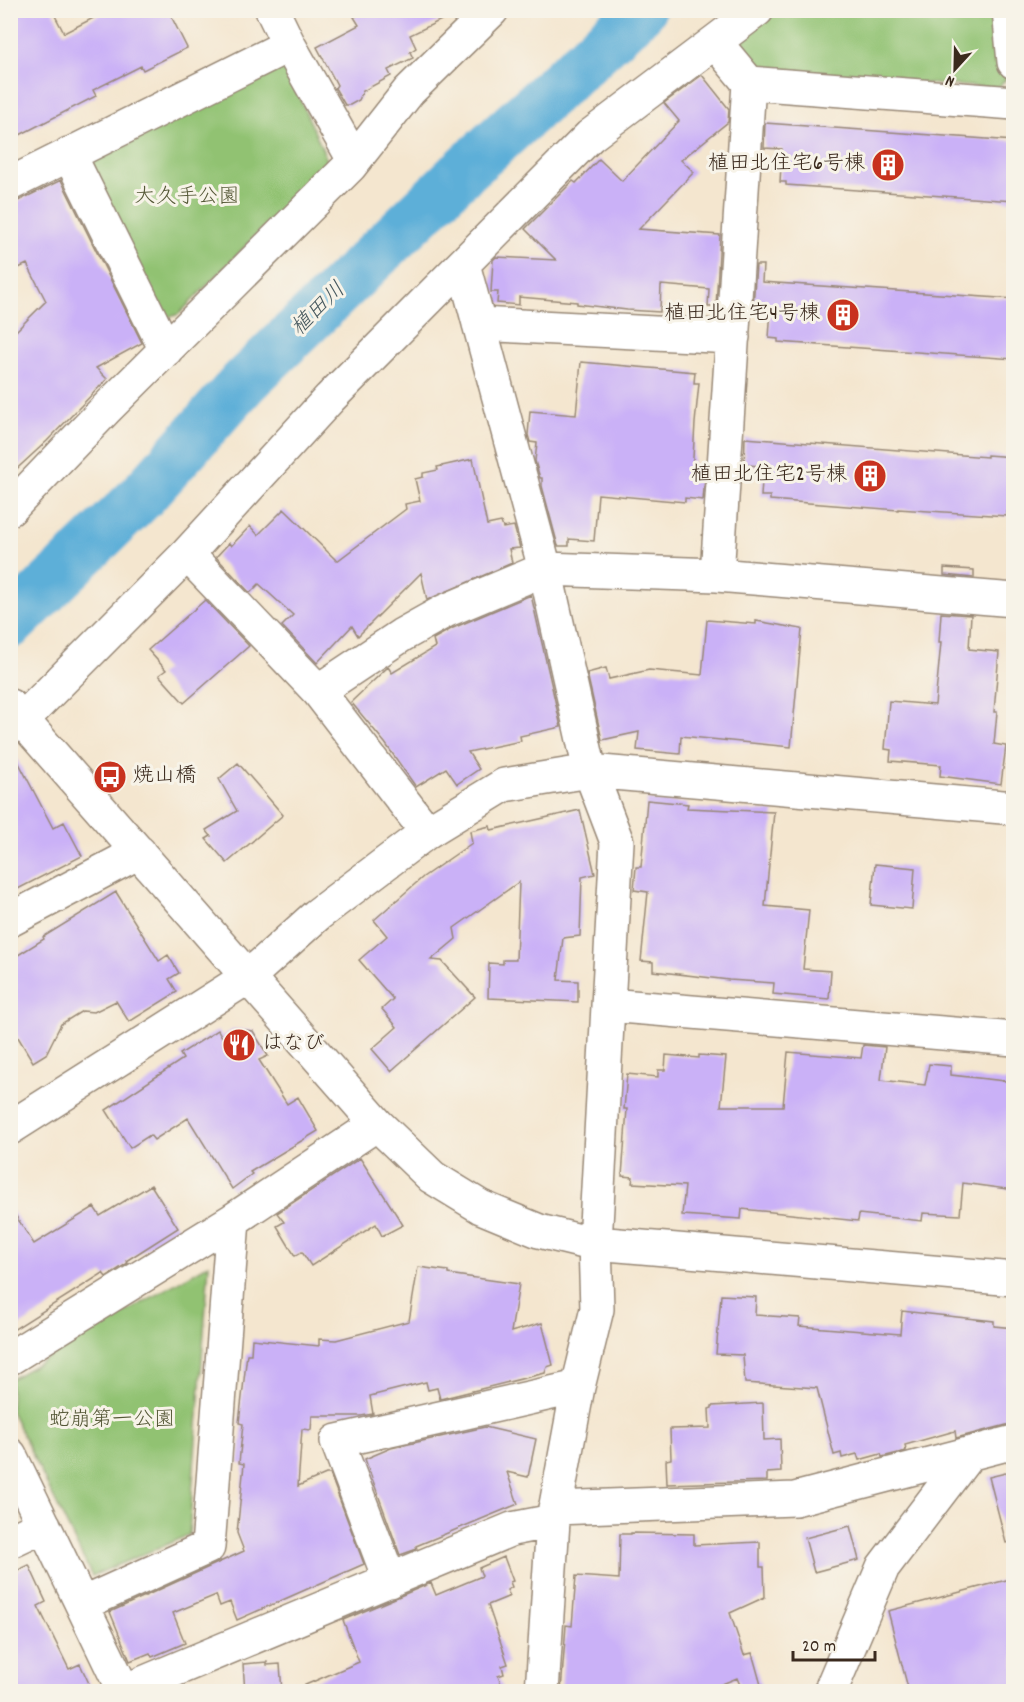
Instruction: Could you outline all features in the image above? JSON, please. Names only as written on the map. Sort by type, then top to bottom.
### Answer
[{"type":"street","points":[[272,10],[289,45],[354,160]]},
{"type":"street","points":[[10,509],[354,160],[409,91],[492,10]]},
{"type":"street","points":[[757,10],[590,136],[330,398],[186,554],[14,715],[139,852],[377,1124],[432,1177],[481,1207],[539,1231],[584,1242],[1014,1279]]},
{"type":"street","points":[[1009,10],[1014,62]]},
{"type":"street","points":[[715,42],[749,82],[717,575]]},
{"type":"street","points":[[10,184],[289,45]]},
{"type":"street","points":[[749,82],[1014,103]]},
{"type":"street","points":[[69,154],[166,350]]},
{"type":"street","points":[[463,264],[545,569],[590,771],[617,842],[595,1243],[597,1309],[578,1388],[554,1514],[542,1692]]},
{"type":"street","points":[[479,324],[733,337]]},
{"type":"street","points":[[186,554],[318,691],[427,832]]},
{"type":"street","points":[[318,691],[402,635],[445,611],[545,569],[717,575],[1014,600]]},
{"type":"street","points":[[10,1128],[248,977],[317,915],[427,832],[504,785],[590,771],[1014,808]]},
{"type":"street","points":[[10,920],[139,852]]},
{"type":"street","points":[[608,1005],[1014,1039]]},
{"type":"street","points":[[10,1358],[233,1220],[377,1124]]},
{"type":"street","points":[[82,1604],[208,1547],[233,1220]]},
{"type":"street","points":[[390,1581],[336,1441],[578,1388]]},
{"type":"street","points":[[10,1455],[124,1691],[512,1529],[554,1514],[795,1499],[1014,1442]]},
{"type":"street","points":[[830,1692],[883,1567],[969,1454]]},
{"type":"street","points":[[10,1541],[44,1525]]},
{"type":"green space","points":[[775,11],[999,11],[1006,79],[998,88],[765,73],[745,62],[737,51],[743,35]]},
{"type":"green space","name":"大久手公園","points":[[275,67],[288,71],[328,162],[179,314],[161,320],[88,165]]},
{"type":"green space","name":"蛇崩第一公園","points":[[209,1264],[189,1535],[92,1576],[11,1411],[11,1379]]},
{"type":"building","points":[[10,10],[52,10],[64,33],[109,10],[168,10],[187,48],[143,70],[141,66],[93,90],[96,96],[10,140]]},
{"type":"building","points":[[368,10],[462,10],[410,35],[416,48],[410,52],[413,58],[388,70],[391,76],[363,91],[359,100],[345,105],[317,47],[359,25],[354,17]]},
{"type":"building","points":[[702,75],[729,109],[728,122],[681,160],[694,172],[639,229],[720,235],[716,307],[708,307],[709,289],[661,285],[660,312],[519,297],[519,305],[497,303],[498,292],[491,292],[493,260],[496,257],[556,260],[525,229],[573,181],[576,183],[599,159],[622,181],[679,121],[664,103]]},
{"type":"building","name":"植田北住宅6号棟","points":[[765,123],[1014,141],[1014,201],[786,185],[786,182],[780,182],[782,149],[764,148]]},
{"type":"building","points":[[61,180],[142,343],[96,368],[107,379],[47,441],[10,475],[10,337],[46,301],[27,264],[10,272],[10,202],[18,201]]},
{"type":"building","points":[[756,265],[763,265],[762,282],[1014,299],[1014,359],[778,342],[778,339],[769,338],[771,307],[753,307]]},
{"type":"building","points":[[581,362],[695,372],[694,383],[699,383],[692,475],[705,477],[703,500],[685,498],[685,502],[598,494],[594,541],[569,539],[569,546],[558,546],[542,486],[542,478],[540,478],[535,461],[537,443],[530,442],[528,435],[530,411],[576,415]]},
{"type":"building","name":"植田北住宅2号棟","points":[[745,438],[987,457],[987,455],[1014,457],[1014,512],[1007,512],[1007,516],[770,500],[770,496],[761,496],[763,466],[744,465]]},
{"type":"building","points":[[473,459],[487,525],[501,522],[503,528],[514,526],[520,548],[509,549],[512,563],[427,600],[421,573],[358,636],[352,626],[317,663],[282,626],[293,615],[259,584],[250,593],[216,557],[229,543],[231,546],[250,526],[258,535],[284,509],[337,561],[406,509],[405,504],[420,501],[415,479],[423,477],[423,473],[438,470],[437,467]]},
{"type":"building","points":[[944,568],[974,570],[974,578],[944,575]]},
{"type":"building","points":[[531,595],[561,727],[520,736],[521,741],[468,752],[479,769],[457,784],[446,768],[416,787],[385,743],[351,702],[388,667],[392,673],[435,647],[433,639],[453,628]]},
{"type":"building","points":[[205,600],[249,646],[184,703],[159,675],[166,670],[148,650]]},
{"type":"building","points":[[941,613],[971,615],[969,649],[999,652],[994,744],[1006,746],[1001,784],[940,776],[941,765],[890,761],[891,750],[885,749],[889,701],[935,705],[941,642],[939,642]]},
{"type":"building","points":[[707,620],[756,624],[756,621],[802,629],[791,747],[681,736],[680,754],[637,750],[639,732],[602,740],[587,673],[606,668],[609,679],[649,670],[702,675]]},
{"type":"building","points":[[10,746],[53,828],[64,822],[82,856],[10,893]]},
{"type":"building","points":[[238,763],[283,815],[227,863],[206,839],[211,836],[206,830],[237,811],[219,779]]},
{"type":"building","points":[[647,800],[688,804],[687,808],[774,812],[765,906],[809,910],[803,969],[831,971],[829,999],[773,994],[774,983],[653,971],[653,962],[641,961],[648,892],[634,890],[636,867],[641,867]]},
{"type":"building","points":[[580,810],[595,874],[582,877],[580,936],[563,938],[558,980],[578,981],[578,1002],[488,998],[489,963],[503,964],[503,960],[516,960],[519,882],[454,928],[456,939],[431,960],[442,961],[475,997],[391,1071],[372,1049],[397,1027],[382,1009],[393,999],[359,960],[387,936],[374,920],[423,877],[472,843],[470,831],[490,826],[491,830]]},
{"type":"building","points":[[875,864],[915,868],[912,909],[871,905]]},
{"type":"building","points":[[116,892],[159,961],[168,955],[179,973],[169,979],[177,992],[129,1022],[116,1001],[94,1012],[82,1011],[61,1024],[46,1054],[33,1062],[10,1024],[10,960]]},
{"type":"building","points":[[234,1029],[253,1031],[268,1056],[259,1060],[287,1104],[298,1097],[318,1131],[250,1172],[252,1174],[232,1189],[188,1118],[154,1140],[150,1135],[130,1148],[106,1110],[183,1059],[180,1054],[218,1030],[222,1037]]},
{"type":"building","points":[[863,1045],[885,1047],[881,1080],[925,1085],[929,1064],[951,1066],[951,1075],[1014,1082],[1014,1190],[963,1183],[960,1215],[923,1213],[922,1221],[859,1214],[858,1221],[742,1209],[741,1219],[682,1215],[685,1186],[632,1183],[633,1177],[622,1176],[627,1074],[658,1077],[658,1070],[665,1070],[666,1055],[699,1058],[699,1055],[726,1057],[721,1106],[783,1106],[788,1052],[861,1058]]},
{"type":"building","points":[[360,1158],[403,1225],[382,1236],[376,1224],[311,1266],[302,1252],[295,1256],[277,1226],[284,1222],[277,1213]]},
{"type":"building","points":[[151,1185],[178,1228],[126,1261],[128,1263],[106,1277],[103,1273],[10,1332],[10,1207],[34,1244],[94,1207],[100,1216]]},
{"type":"building","points":[[418,1267],[448,1271],[448,1274],[519,1284],[511,1332],[542,1323],[553,1365],[547,1367],[545,1373],[440,1399],[437,1388],[428,1390],[426,1382],[370,1396],[373,1414],[312,1416],[311,1430],[302,1429],[298,1486],[330,1474],[364,1564],[237,1620],[230,1602],[220,1606],[216,1595],[173,1613],[185,1643],[152,1657],[150,1653],[130,1661],[110,1612],[244,1551],[237,1533],[244,1464],[239,1463],[243,1424],[239,1423],[247,1354],[251,1354],[252,1339],[319,1346],[319,1339],[336,1340],[409,1321]]},
{"type":"building","points":[[721,1295],[756,1297],[755,1315],[800,1318],[799,1326],[900,1334],[902,1311],[994,1321],[994,1326],[1014,1328],[1014,1423],[956,1438],[955,1431],[905,1445],[906,1451],[882,1457],[881,1454],[859,1460],[857,1454],[842,1458],[841,1453],[834,1455],[817,1388],[745,1383],[743,1355],[716,1354]]},
{"type":"building","points":[[763,1403],[764,1440],[780,1439],[781,1472],[767,1473],[767,1481],[667,1484],[666,1460],[671,1459],[670,1429],[710,1428],[709,1409],[712,1406]]},
{"type":"building","points":[[485,1427],[536,1439],[528,1477],[507,1472],[518,1504],[416,1546],[417,1549],[400,1555],[365,1459],[391,1448]]},
{"type":"building","points":[[1014,1471],[1014,1542],[1006,1543],[989,1477]]},
{"type":"building","points":[[850,1526],[859,1560],[814,1572],[805,1538]]},
{"type":"building","points":[[620,1534],[694,1534],[694,1545],[760,1542],[760,1567],[764,1567],[765,1597],[730,1613],[744,1655],[752,1653],[763,1692],[743,1692],[737,1678],[705,1691],[657,1688],[657,1692],[561,1692],[566,1625],[572,1626],[576,1576],[619,1579]]},
{"type":"building","points":[[504,1557],[513,1581],[510,1582],[512,1587],[507,1590],[510,1596],[488,1605],[508,1664],[502,1666],[504,1674],[498,1676],[504,1692],[289,1692],[359,1662],[343,1620],[431,1583],[436,1595],[482,1576],[479,1568]]},
{"type":"building","points":[[29,1565],[46,1602],[38,1606],[69,1669],[80,1664],[93,1692],[10,1692],[10,1574]]},
{"type":"building","points":[[1014,1578],[1014,1692],[909,1692],[888,1611]]},
{"type":"building","points":[[267,1662],[267,1665],[280,1664],[282,1692],[245,1692],[243,1664]]},
{"type":"waterway","name":"植田川","points":[[10,624],[141,497],[244,382],[456,178],[641,10]]},
{"type":"place","name":"植田北住宅6号棟","points":[[888,165]]},
{"type":"place","name":"植田北住宅4号棟","points":[[843,315]]},
{"type":"place","name":"植田北住宅2号棟","points":[[870,476]]},
{"type":"place","name":"焼山橋","points":[[110,777]]},
{"type":"place","name":"はなび","points":[[239,1045]]}]
